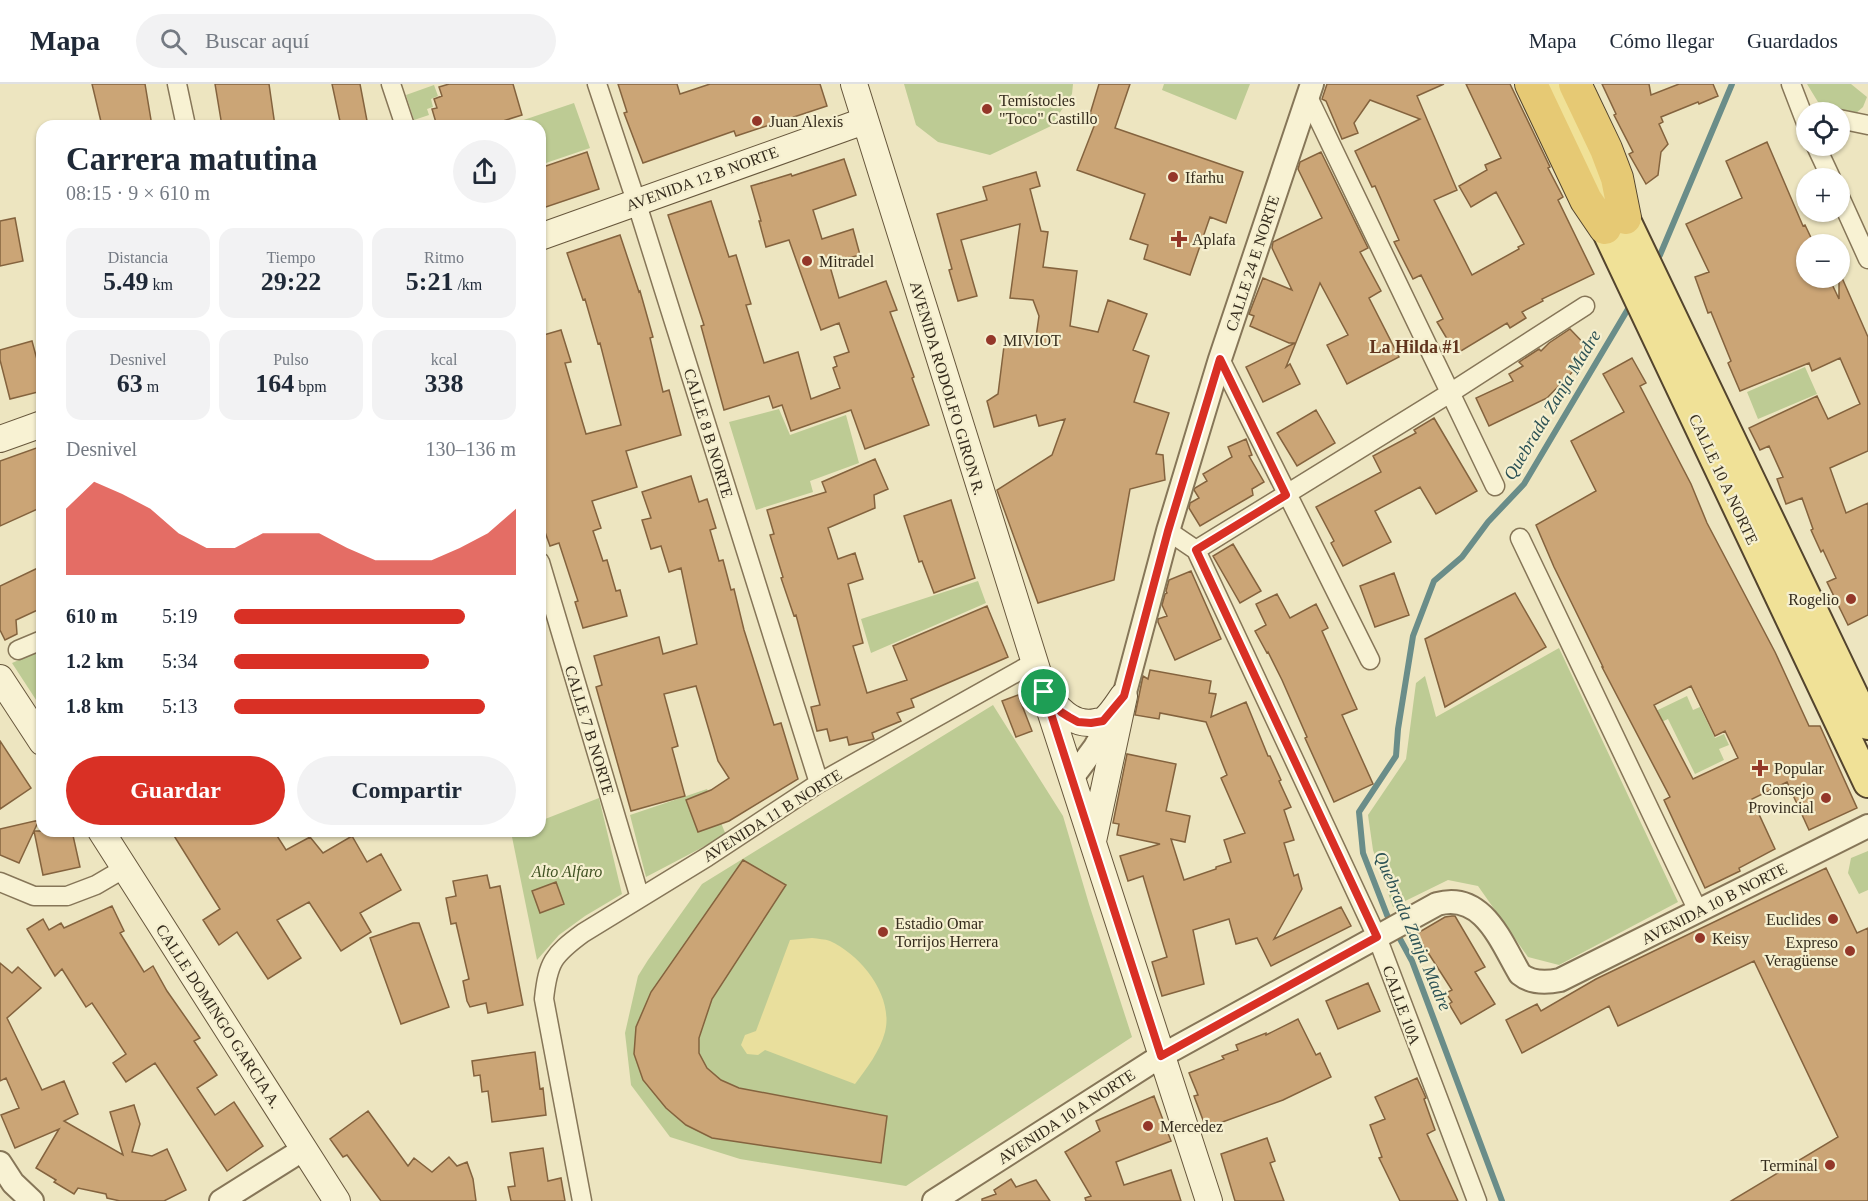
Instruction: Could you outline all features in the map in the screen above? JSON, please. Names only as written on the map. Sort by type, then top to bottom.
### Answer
[{"type":"highway","points":[[1531,84],[1586,200],[1615,223]]},
{"type":"highway","points":[[1575,84],[1617,177],[1615,223]]},
{"type":"main road","name":"AVENIDA RODOLFO GIRON R.","points":[[854,84],[1044,692],[1093,841]]},
{"type":"main road","name":"CALLE 10 A NORTE","points":[[1551,84],[1655,307],[1868,783]]},
{"type":"main road","name":"AVENIDA 12 B NORTE","points":[[546,235],[864,121]]},
{"type":"main road","name":"CALLE 10 A NORTE","points":[[1655,307],[1868,725]]},
{"type":"main road","points":[[0,440],[36,426]]},
{"type":"main road","points":[[0,678],[36,733]]},
{"type":"main road","points":[[1044,692],[1061,712],[1078,722],[1091,723],[1103,721],[1124,696]]},
{"type":"main road","points":[[1124,696],[1093,841],[1209,1201]]},
{"type":"main road","name":"CALLE DOMINGO GARCIA A.","points":[[105,837],[337,1201]]},
{"type":"street","points":[[177,84],[185,120]]},
{"type":"street","points":[[391,84],[403,120]]},
{"type":"street","name":"CALLE 8 B NORTE","points":[[597,84],[819,783]]},
{"type":"street","points":[[1791,84],[1799,102]]},
{"type":"street","points":[[1310,91],[1495,486]]},
{"type":"street","name":"CALLE 24 E NORTE","points":[[1072,778],[1095,747],[1124,696],[1168,531],[1220,359],[1310,91]]},
{"type":"street","points":[[1850,122],[1868,126]]},
{"type":"street","points":[[1850,219],[1868,259]]},
{"type":"street","points":[[1168,531],[1196,550],[1450,393],[1585,306]]},
{"type":"street","points":[[1220,359],[1370,660]]},
{"type":"street","points":[[1520,538],[1698,911]]},
{"type":"street","name":"CALLE 10A","points":[[1196,550],[1381,934],[1477,1201]]},
{"type":"street","name":"CALLE 7 B NORTE","points":[[546,582],[640,898]]},
{"type":"street","points":[[18,650],[36,642]]},
{"type":"street","name":"AVENIDA 11 B NORTE","points":[[582,1201],[544,999],[546,976],[552,959],[583,933],[707,857],[819,783],[1035,662]]},
{"type":"street","name":"AVENIDA 10 B NORTE","points":[[1560,980],[1868,826]]},
{"type":"street","points":[[0,882],[34,896],[66,896],[96,885],[126,868]]},
{"type":"street","name":"AVENIDA 10 A NORTE","points":[[934,1201],[1161,1056],[1437,904],[1449,901],[1471,905],[1491,926],[1520,974],[1525,978],[1548,982],[1560,980]]},
{"type":"street","points":[[221,1201],[304,1149]]},
{"type":"street","points":[[0,1163],[13,1183],[33,1201]]},
{"type":"green space","name":"Temístocles \"Toco\" Castillo","points":[[904,84],[1073,84],[1072,94],[1051,126],[990,155],[938,142],[916,125]]},
{"type":"green space","points":[[1164,84],[1250,84],[1236,120],[1162,90]]},
{"type":"green space","points":[[1807,84],[1851,84],[1867,97],[1863,107],[1855,114],[1850,112],[1850,102],[1818,102]]},
{"type":"green space","points":[[434,85],[438,96],[431,99],[433,107],[427,109],[429,115],[414,120],[406,95]]},
{"type":"green space","points":[[574,103],[590,148],[546,163],[546,120],[524,120]]},
{"type":"green space","points":[[1805,367],[1817,394],[1758,419],[1747,392]]},
{"type":"green space","points":[[779,409],[790,435],[846,415],[859,463],[810,481],[813,492],[756,510],[729,422]]},
{"type":"green space","points":[[978,581],[986,603],[871,653],[861,619]]},
{"type":"green space","points":[[1559,648],[1678,902],[1559,965],[1528,957],[1478,886],[1448,880],[1393,907],[1373,850],[1368,815],[1406,759],[1416,683],[1425,676],[1436,717]]},
{"type":"green space","points":[[36,653],[36,700],[12,663]]},
{"type":"green space","points":[[1687,696],[1693,710],[1700,707],[1715,738],[1724,734],[1729,745],[1719,749],[1724,760],[1695,774],[1668,719],[1638,733],[1633,722]]},
{"type":"green space","name":"Estadio Omar Torrijos Herrera","points":[[993,705],[1063,816],[1132,1037],[906,1186],[740,1159],[670,1137],[631,1085],[625,1033],[638,976],[702,884]]},
{"type":"green space","points":[[707,789],[726,835],[646,877],[630,815]]},
{"type":"green space","name":"Alto Alfaro","points":[[599,798],[622,894],[559,935],[537,960],[512,837],[546,837],[546,819]]},
{"type":"green space","points":[[1868,851],[1868,890],[1859,894],[1848,873],[1851,858]]},
{"type":"sand","points":[[812,938],[830,941],[853,956],[873,978],[885,1005],[883,1039],[873,1059],[855,1084],[765,1050],[758,1055],[747,1054],[741,1045],[745,1035],[756,1031],[790,940]]},
{"type":"building","points":[[92,84],[145,84],[151,120],[101,120]]},
{"type":"building","points":[[215,84],[269,84],[274,120],[221,120]]},
{"type":"building","points":[[332,84],[360,84],[367,120],[340,120]]},
{"type":"building","points":[[449,84],[513,84],[522,115],[506,120],[435,120],[432,109],[437,108],[434,99],[442,96],[439,87]]},
{"type":"building","points":[[618,84],[677,84],[680,94],[710,84],[820,84],[827,106],[736,136],[734,131],[643,163],[624,113],[627,112]]},
{"type":"building","points":[[1099,84],[1130,84],[1115,128],[1243,172],[1226,223],[1210,217],[1190,275],[1144,259],[1148,245],[1130,239],[1145,194],[1077,170],[1098,116],[1090,114]]},
{"type":"building","points":[[1327,84],[1444,84],[1417,96],[1457,190],[1434,200],[1472,275],[1524,244],[1496,192],[1471,207],[1459,186],[1487,170],[1485,165],[1501,158],[1466,84],[1510,84],[1550,167],[1548,168],[1563,197],[1558,200],[1594,274],[1542,299],[1543,301],[1522,312],[1526,318],[1510,328],[1507,323],[1456,354],[1437,322],[1443,319],[1421,275],[1413,279],[1394,242],[1399,240],[1375,186],[1372,187],[1355,151],[1420,119],[1370,100],[1354,123],[1358,133],[1342,139],[1326,101],[1322,99]]},
{"type":"building","points":[[1602,84],[1649,84],[1651,95],[1679,84],[1713,84],[1718,96],[1661,117],[1663,122],[1659,124],[1668,144],[1661,152],[1658,175],[1646,184],[1629,154],[1633,152],[1614,115],[1616,114]]},
{"type":"building","points":[[1767,142],[1796,210],[1796,222],[1805,225],[1809,234],[1796,234],[1796,288],[1834,288],[1839,299],[1839,288],[1846,288],[1868,337],[1868,451],[1830,468],[1846,513],[1868,503],[1868,615],[1848,625],[1827,582],[1836,578],[1811,530],[1813,529],[1802,498],[1786,504],[1777,479],[1783,477],[1769,446],[1760,450],[1749,428],[1817,396],[1828,419],[1860,404],[1840,358],[1812,371],[1809,363],[1740,391],[1728,363],[1731,361],[1711,312],[1708,313],[1695,277],[1709,272],[1686,224],[1742,198],[1726,161]]},
{"type":"building","points":[[587,152],[599,189],[546,207],[546,166]]},
{"type":"building","points":[[1321,152],[1368,248],[1360,252],[1381,291],[1369,298],[1399,357],[1347,384],[1327,345],[1348,335],[1320,283],[1286,367],[1290,364],[1300,384],[1263,402],[1246,367],[1295,343],[1289,343],[1250,326],[1254,316],[1249,314],[1263,278],[1292,290],[1272,248],[1273,242],[1322,218],[1298,169],[1300,162]]},
{"type":"building","points":[[844,159],[856,195],[813,210],[822,239],[853,229],[860,255],[829,263],[839,298],[886,281],[897,310],[890,312],[929,425],[865,449],[851,410],[791,431],[782,405],[773,408],[769,396],[724,410],[701,326],[704,325],[668,215],[711,201],[729,257],[736,255],[751,304],[746,305],[764,363],[798,352],[811,399],[840,388],[833,368],[837,366],[834,357],[849,352],[839,323],[821,330],[789,240],[766,247],[751,186],[791,174],[792,176]]},
{"type":"building","points":[[1036,172],[1040,186],[1030,189],[1041,231],[1048,232],[1043,267],[1077,271],[1070,326],[1098,332],[1108,300],[1147,314],[1133,350],[1149,356],[1134,402],[1169,413],[1156,454],[1163,455],[1165,480],[1130,489],[1114,580],[1038,603],[997,490],[1052,455],[1065,419],[1039,426],[1036,415],[994,427],[987,401],[998,394],[1004,346],[1036,337],[1039,316],[1033,300],[1010,298],[1020,224],[961,240],[977,296],[958,301],[937,214],[987,200],[983,187]]},
{"type":"building","points":[[15,218],[23,261],[0,266],[0,221]]},
{"type":"building","points":[[620,235],[653,337],[650,338],[663,392],[669,390],[681,435],[626,451],[637,487],[592,501],[601,528],[593,531],[603,561],[607,560],[616,591],[620,590],[627,616],[583,628],[575,602],[578,601],[559,543],[550,546],[546,535],[546,334],[561,330],[571,362],[565,363],[586,434],[621,425],[600,343],[598,344],[585,299],[583,300],[567,253]]},
{"type":"building","points":[[1570,329],[1592,352],[1547,398],[1489,426],[1476,398],[1513,381],[1509,374],[1523,366],[1519,362],[1539,349],[1541,351]]},
{"type":"building","points":[[32,341],[36,356],[36,392],[10,399],[0,360],[0,350]]},
{"type":"building","points":[[1632,358],[1646,383],[1640,386],[1691,484],[1707,523],[1775,652],[1809,726],[1820,726],[1857,808],[1809,830],[1787,782],[1752,799],[1775,849],[1739,868],[1740,871],[1705,888],[1664,800],[1670,797],[1602,667],[1536,525],[1596,491],[1571,441],[1624,412],[1603,374]],"holes":[[[1691,686],[1715,736],[1725,731],[1738,758],[1693,779],[1654,705]]]},
{"type":"building","points":[[1316,410],[1335,443],[1297,466],[1277,433]]},
{"type":"building","points":[[1434,418],[1477,491],[1436,514],[1420,487],[1375,511],[1391,542],[1343,566],[1331,543],[1334,541],[1316,507],[1381,472],[1373,456],[1416,433],[1414,430]]},
{"type":"building","points":[[1246,439],[1252,455],[1249,456],[1264,482],[1252,489],[1253,495],[1200,526],[1189,508],[1190,503],[1199,498],[1195,488],[1207,481],[1203,474],[1232,457],[1228,447]]},
{"type":"building","points":[[36,448],[36,510],[0,526],[0,461]]},
{"type":"building","points":[[875,459],[888,489],[874,495],[875,508],[828,528],[838,559],[855,553],[863,579],[848,584],[863,643],[853,646],[867,693],[907,680],[893,646],[987,606],[1008,657],[911,699],[914,707],[897,713],[901,721],[872,733],[874,739],[849,745],[847,737],[830,741],[827,729],[817,731],[811,707],[820,705],[796,615],[794,616],[781,578],[783,577],[770,535],[774,534],[767,510],[826,492],[822,482]]},
{"type":"building","points":[[691,476],[699,502],[707,499],[716,528],[710,530],[719,561],[723,560],[731,590],[734,589],[744,630],[774,725],[781,723],[798,779],[729,821],[698,832],[686,800],[711,790],[729,778],[718,761],[696,686],[664,694],[678,746],[672,748],[685,796],[631,811],[596,687],[602,685],[594,656],[659,637],[663,654],[697,644],[681,568],[669,572],[661,546],[651,549],[642,520],[651,518],[642,492]]},
{"type":"building","points":[[951,500],[975,578],[934,593],[922,561],[919,562],[904,516]]},
{"type":"building","points":[[1233,544],[1261,591],[1240,603],[1213,556]]},
{"type":"building","points":[[36,569],[36,611],[16,620],[17,634],[5,640],[0,630],[0,586]]},
{"type":"building","points":[[1191,571],[1221,639],[1175,660],[1158,619],[1167,616],[1162,605],[1169,580]]},
{"type":"building","points":[[1394,573],[1409,615],[1375,627],[1360,586]]},
{"type":"building","points":[[1515,593],[1546,647],[1445,707],[1425,639]]},
{"type":"building","points":[[1277,594],[1290,618],[1316,604],[1328,628],[1322,631],[1357,709],[1342,715],[1373,784],[1334,802],[1282,680],[1255,631],[1266,625],[1256,604]]},
{"type":"building","points":[[1150,670],[1211,681],[1209,693],[1216,694],[1211,717],[1246,702],[1291,807],[1284,810],[1294,840],[1284,843],[1294,876],[1298,874],[1302,889],[1274,939],[1341,907],[1351,926],[1271,966],[1257,938],[1236,944],[1229,919],[1193,930],[1204,984],[1162,996],[1152,962],[1167,957],[1143,876],[1128,881],[1120,856],[1160,844],[1117,835],[1119,824],[1113,823],[1127,754],[1176,764],[1166,811],[1190,816],[1185,842],[1171,839],[1184,880],[1231,862],[1224,840],[1245,833],[1221,778],[1227,775],[1206,722],[1160,713],[1159,719],[1135,715],[1143,676],[1148,679]]},
{"type":"building","points":[[1018,695],[1032,731],[1016,737],[1002,701]]},
{"type":"building","points":[[0,741],[31,788],[0,809]]},
{"type":"building","points":[[36,821],[36,826],[19,863],[0,855],[0,829]]},
{"type":"building","points":[[34,831],[36,831],[36,837],[73,837],[80,867],[43,875]]},
{"type":"building","points":[[175,837],[278,837],[286,850],[310,837],[323,853],[353,837],[367,862],[381,854],[401,890],[360,913],[371,932],[341,951],[309,902],[277,920],[301,958],[268,979],[237,932],[219,945],[203,920],[220,909]]},
{"type":"building","points":[[743,860],[786,885],[712,999],[699,1038],[699,1053],[707,1068],[721,1080],[739,1088],[887,1116],[881,1163],[712,1138],[686,1125],[666,1108],[643,1080],[634,1054],[636,1027],[651,992]]},
{"type":"building","points":[[1826,868],[1857,933],[1868,928],[1868,1201],[1731,1201],[1838,1137],[1754,961],[1618,1026],[1609,1006],[1522,1053],[1506,1020],[1537,1004],[1541,1011],[1596,979]]},
{"type":"building","points":[[487,875],[490,888],[500,886],[523,1005],[488,1013],[486,1003],[470,1007],[467,1001],[463,981],[469,979],[456,923],[451,924],[446,898],[456,896],[453,881]]},
{"type":"building","points":[[556,882],[564,904],[540,913],[532,891]]},
{"type":"building","points":[[112,906],[124,931],[120,933],[144,972],[153,966],[167,991],[200,1038],[194,1041],[217,1075],[197,1088],[215,1115],[234,1102],[263,1146],[227,1171],[155,1063],[126,1082],[113,1063],[126,1054],[92,1003],[86,1007],[62,969],[55,976],[27,929],[43,919],[49,930],[61,923],[64,928]]},
{"type":"building","points":[[1455,916],[1485,967],[1475,972],[1495,1004],[1461,1024],[1449,1004],[1452,1002],[1446,993],[1452,990],[1416,934],[1445,917]]},
{"type":"building","points":[[419,923],[449,1007],[401,1024],[370,938]]},
{"type":"building","points":[[0,963],[12,973],[18,967],[41,988],[7,1018],[42,1090],[64,1081],[78,1114],[64,1121],[123,1155],[110,1112],[134,1105],[140,1124],[132,1152],[152,1156],[167,1149],[186,1190],[164,1201],[120,1201],[107,1198],[106,1194],[78,1188],[74,1194],[36,1168],[59,1129],[15,1148],[1,1115],[19,1108],[6,1078],[0,1081]]},
{"type":"building","points":[[1368,983],[1380,1011],[1338,1029],[1326,1001]]},
{"type":"building","points":[[1298,1019],[1316,1055],[1320,1053],[1331,1077],[1283,1100],[1206,1128],[1194,1096],[1198,1095],[1189,1073],[1224,1059],[1222,1056],[1238,1050],[1236,1045],[1266,1033],[1266,1035]]},
{"type":"building","points":[[535,1052],[546,1115],[492,1122],[488,1091],[482,1092],[480,1075],[474,1076],[472,1061]]},
{"type":"building","points":[[1417,1078],[1426,1098],[1424,1099],[1435,1130],[1427,1134],[1458,1201],[1400,1201],[1379,1158],[1382,1157],[1370,1125],[1385,1119],[1375,1097]]},
{"type":"building","points":[[1154,1096],[1171,1141],[1116,1162],[1124,1185],[1171,1170],[1181,1201],[1086,1201],[1085,1198],[1091,1196],[1065,1152],[1100,1131],[1096,1121]]},
{"type":"building","points":[[368,1111],[408,1166],[414,1158],[432,1172],[449,1157],[457,1166],[467,1162],[473,1179],[476,1201],[381,1201],[347,1155],[343,1157],[330,1139]]},
{"type":"building","points":[[1267,1138],[1275,1161],[1270,1163],[1284,1201],[1235,1201],[1221,1154]]},
{"type":"building","points":[[543,1148],[548,1181],[561,1178],[565,1201],[511,1201],[508,1187],[515,1186],[510,1153]]},
{"type":"building","points":[[1011,1179],[1016,1187],[1036,1180],[1050,1201],[982,1201],[996,1194],[994,1190]]},
{"type":"waterway","name":"Quebrada Zanja Madre","points":[[1660,255],[1732,84]]},
{"type":"waterway","name":"Quebrada Zanja Madre","points":[[1502,1201],[1412,961],[1387,915],[1363,853],[1359,812],[1396,756],[1398,729],[1413,636],[1434,581],[1462,557],[1488,522],[1524,484],[1628,309]]},
{"type":"place","name":"Temístocles \"Toco\" Castillo","points":[[987,109]]},
{"type":"place","name":"Juan Alexis","points":[[757,121]]},
{"type":"place","name":"Ifarhu","points":[[1173,177]]},
{"type":"place","name":"Aplafa","points":[[1179,239]]},
{"type":"place","name":"Mitradel","points":[[807,261]]},
{"type":"place","name":"MIVIOT","points":[[991,340]]},
{"type":"place","name":"Rogelio","points":[[1851,599]]},
{"type":"place","name":"Popular","points":[[1760,768]]},
{"type":"place","name":"Consejo Provincial","points":[[1826,798]]},
{"type":"place","name":"Euclides","points":[[1833,919]]},
{"type":"place","name":"Estadio Omar Torrijos Herrera","points":[[883,932]]},
{"type":"place","name":"Keisy","points":[[1700,938]]},
{"type":"place","name":"Expreso Veragüense","points":[[1850,951]]},
{"type":"place","name":"Mercedez","points":[[1148,1126]]},
{"type":"place","name":"Terminal","points":[[1830,1165]]},
{"type":"district","name":"La Hilda #1","points":[[1415,347]]},
{"type":"route","points":[[1220,359],[1286,495],[1196,550],[1377,937],[1161,1056],[1044,692],[1061,712],[1078,722],[1091,723],[1103,721],[1124,696],[1168,531],[1220,359]]}]
